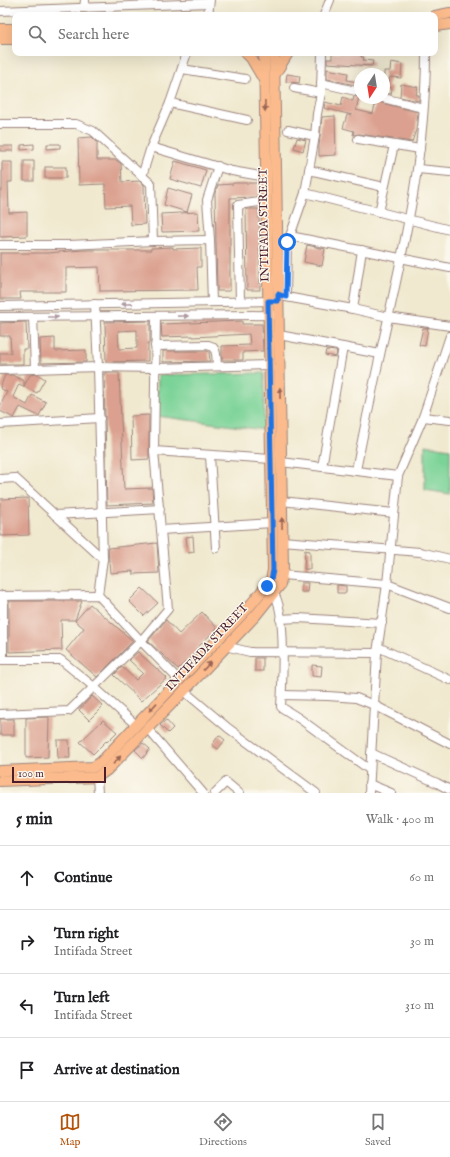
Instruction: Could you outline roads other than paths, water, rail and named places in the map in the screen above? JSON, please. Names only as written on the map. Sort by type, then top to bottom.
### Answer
[{"type":"main road","points":[[438,15],[450,13]]},
{"type":"main road","points":[[0,29],[12,29]]},
{"type":"main road","points":[[0,39],[12,39]]},
{"type":"main road","points":[[248,56],[264,80]]},
{"type":"main road","name":"INTIFADA STREET","points":[[264,56],[266,201],[277,298]]},
{"type":"main road","name":"INTIFADA STREET","points":[[97,777],[107,770],[226,646],[271,590],[271,580],[279,570],[282,541],[281,501],[276,461],[269,365],[273,315],[277,298],[274,56]]},
{"type":"main road","points":[[275,74],[286,56]]},
{"type":"main road","name":"INTIFADA STREET","points":[[273,315],[279,335],[276,461],[272,523],[279,570]]},
{"type":"main road","name":"INTIFADA STREET","points":[[0,771],[94,767],[101,762],[248,608],[271,590]]},
{"type":"main road","points":[[0,781],[97,777]]},
{"type":"street","points":[[325,12],[330,0]]},
{"type":"street","points":[[0,11],[210,2],[208,12]]},
{"type":"street","points":[[142,176],[151,147],[170,103],[186,56]]},
{"type":"street","points":[[277,298],[287,242],[305,193],[321,93],[322,56]]},
{"type":"street","points":[[356,470],[409,220],[418,169],[426,87],[426,56]]},
{"type":"street","points":[[182,69],[245,79]]},
{"type":"street","points":[[322,83],[354,91]]},
{"type":"street","points":[[294,88],[321,93]]},
{"type":"street","points":[[390,100],[423,108]]},
{"type":"street","points":[[170,103],[246,120]]},
{"type":"street","points":[[0,124],[76,124],[93,131],[151,184],[153,241]]},
{"type":"street","points":[[288,130],[315,136]]},
{"type":"street","points":[[358,139],[420,149]]},
{"type":"street","points":[[379,212],[394,145]]},
{"type":"street","points":[[151,147],[232,171],[266,177]]},
{"type":"street","points":[[212,302],[207,200],[218,166]]},
{"type":"street","points":[[418,169],[450,172]]},
{"type":"street","points":[[309,170],[384,187]]},
{"type":"street","points":[[305,193],[450,230]]},
{"type":"street","points":[[240,301],[238,205],[266,201]]},
{"type":"street","points":[[290,236],[450,268]]},
{"type":"street","points":[[0,245],[69,245],[210,240]]},
{"type":"street","points":[[353,309],[362,250]]},
{"type":"street","points":[[0,306],[212,302],[277,298],[353,309],[388,318],[450,326]]},
{"type":"street","points":[[95,304],[100,418],[103,559],[98,595]]},
{"type":"street","points":[[0,317],[273,315]]},
{"type":"street","points":[[0,714],[69,711],[141,641],[168,609],[154,451],[156,316]]},
{"type":"street","points":[[33,317],[35,368]]},
{"type":"street","points":[[279,335],[380,354]]},
{"type":"street","points":[[369,793],[378,650],[387,584],[398,476],[423,416],[450,336]]},
{"type":"street","points":[[156,346],[213,346],[215,349],[217,366]]},
{"type":"street","points":[[322,467],[343,347]]},
{"type":"street","points":[[0,370],[35,368],[155,368],[269,365]]},
{"type":"street","points":[[423,416],[450,420]]},
{"type":"street","points":[[0,424],[100,418]]},
{"type":"street","points":[[154,451],[276,461],[398,476]]},
{"type":"street","points":[[210,456],[216,548]]},
{"type":"street","points":[[0,479],[15,478],[103,559]]},
{"type":"street","points":[[281,501],[394,513]]},
{"type":"street","points":[[55,515],[160,509]]},
{"type":"street","points":[[162,530],[272,523]]},
{"type":"street","points":[[282,541],[420,552],[450,559]]},
{"type":"street","points":[[279,570],[387,584],[450,608]]},
{"type":"street","points":[[271,590],[279,607],[284,652],[282,707],[370,770]]},
{"type":"street","points":[[136,725],[94,687],[61,660],[1,660],[1,596],[98,595],[179,680]]},
{"type":"street","points":[[280,619],[298,618],[382,623]]},
{"type":"street","points":[[226,646],[250,652],[378,650],[450,680]]},
{"type":"street","points":[[184,691],[228,728],[316,793]]},
{"type":"street","points":[[282,695],[356,698],[374,705],[450,744]]},
{"type":"street","points":[[147,728],[203,793]]},
{"type":"street","points":[[371,753],[450,790]]},
{"type":"street","points":[[97,777],[98,793]]},
{"type":"street","points":[[215,793],[226,782],[239,793]]},
{"type":"street","points":[[369,784],[391,793]]}]
